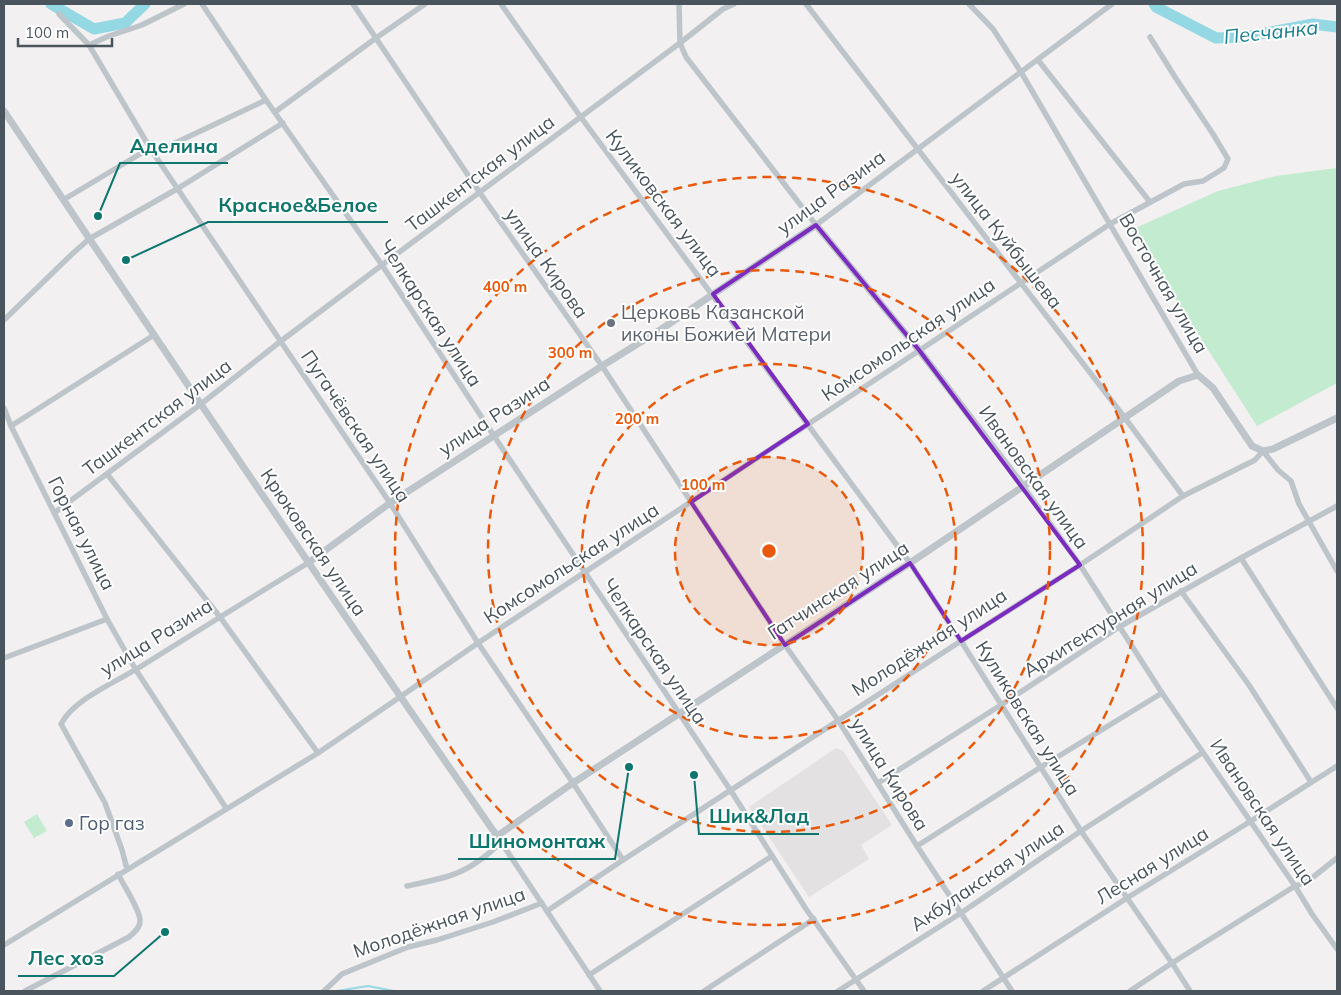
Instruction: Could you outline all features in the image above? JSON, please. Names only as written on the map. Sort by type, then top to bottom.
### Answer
[{"type":"street","points":[[89,45],[142,25],[184,4]]},
{"type":"street","name":"Челкарская улица","points":[[202,4],[266,100],[382,265],[731,791],[806,910],[864,991]]},
{"type":"street","name":"улица Кирова","points":[[353,4],[480,193],[602,366],[785,645],[838,720],[917,846],[1012,991]]},
{"type":"street","points":[[275,112],[425,4]]},
{"type":"street","name":"Куликовская улица","points":[[501,4],[580,116],[910,563],[1081,830],[1190,991]]},
{"type":"street","points":[[679,4],[680,43]]},
{"type":"street","name":"Ташкентская улица","points":[[54,513],[201,404],[281,341],[580,116],[723,9],[734,4]]},
{"type":"street","name":"улица Куйбышева","points":[[806,4],[1021,282],[1183,496]]},
{"type":"street","name":"Восточная улица","points":[[969,4],[993,29],[1021,72],[1198,375],[1213,388],[1252,446],[1262,451],[1278,470],[1291,481],[1299,504],[1337,571]]},
{"type":"street","name":"улица Разина","points":[[127,869],[105,803],[61,724],[66,716],[81,702],[136,670],[308,562],[390,503],[660,330],[816,225],[1112,4]]},
{"type":"street","name":"Пугачёвская улица","points":[[59,14],[89,45],[152,150],[390,503],[478,643],[573,783],[622,860]]},
{"type":"street","name":"Комсомольская улица","points":[[4,945],[318,753],[584,572],[1110,224],[1184,184],[1203,181],[1224,168],[1228,159],[1150,37]]},
{"type":"street","name":"Ивановская улица","points":[[680,43],[691,64],[816,225],[920,350],[1023,486],[1080,565],[1202,753],[1337,949]]},
{"type":"street","name":"Восточная улица","points":[[1038,60],[1150,202]]},
{"type":"street","points":[[63,200],[152,150],[266,100]]},
{"type":"street","name":"Крюковская улица","points":[[4,111],[89,240],[499,839],[600,991]]},
{"type":"street","points":[[4,320],[89,240],[283,123]]},
{"type":"street","points":[[11,426],[154,335]]},
{"type":"street","name":"Гатчинская улица","points":[[407,886],[449,876],[478,861],[499,839],[573,783],[910,563],[1179,381],[1198,375]]},
{"type":"street","name":"Горная улица","points":[[4,408],[54,513],[136,670],[226,808]]},
{"type":"street","name":"Молодёжная улица","points":[[547,911],[622,860],[1080,565],[1183,496],[1255,460],[1262,451],[1273,449],[1337,418]]},
{"type":"street","points":[[107,474],[220,617],[318,753]]},
{"type":"street","name":"Архитектурная улица","points":[[878,783],[1002,705],[1119,627],[1337,506]]},
{"type":"street","points":[[1241,558],[1337,708]]},
{"type":"street","points":[[1181,591],[1249,685],[1311,782]]},
{"type":"street","points":[[4,658],[108,618]]},
{"type":"street","points":[[917,846],[1162,693]]},
{"type":"street","name":"Акбулакская улица","points":[[838,991],[961,913],[1081,830],[1202,753]]},
{"type":"street","name":"Лесная улица","points":[[983,991],[1337,766]]},
{"type":"street","points":[[589,975],[772,856]]},
{"type":"street","points":[[1130,991],[1295,886],[1307,882],[1337,858]]},
{"type":"street","points":[[25,991],[129,937],[137,931],[140,921],[139,913],[118,874]]},
{"type":"street","name":"Молодёжная улица","points":[[324,991],[342,974],[358,967],[408,947],[493,922],[542,903]]},
{"type":"street","points":[[704,991],[814,919]]},
{"type":"highlighted area","points":[[816,225],[919,350],[1080,565],[961,641],[910,563],[785,645],[691,502],[808,424],[713,294]]},
{"type":"shaded area","points":[[836,748],[843,751],[892,825],[861,845],[869,859],[809,897],[749,807]]},
{"type":"green space","points":[[1337,168],[1337,383],[1257,426],[1131,230],[1218,191],[1276,176]]},
{"type":"green space","points":[[37,814],[47,831],[34,838],[24,822]]},
{"type":"waterway","name":"Песчанка","points":[[51,4],[94,29],[125,23],[145,4]]},
{"type":"waterway","name":"Песчанка","points":[[1154,4],[1156,7],[1216,38],[1245,37],[1313,24],[1337,27]]},
{"type":"waterway","points":[[337,991],[368,986],[394,991]]},
{"type":"place","name":"Аделина","points":[[98,216]]},
{"type":"place","name":"Красное&Белое","points":[[126,260]]},
{"type":"place","name":"Церковь Казанской иконы Божией Матери","points":[[611,323]]},
{"type":"place","name":"Шиномонтаж","points":[[629,767]]},
{"type":"place","name":"Шик&Лад","points":[[694,775]]},
{"type":"place","name":"Гор газ","points":[[69,823]]},
{"type":"place","name":"Лес хоз","points":[[165,932]]}]
